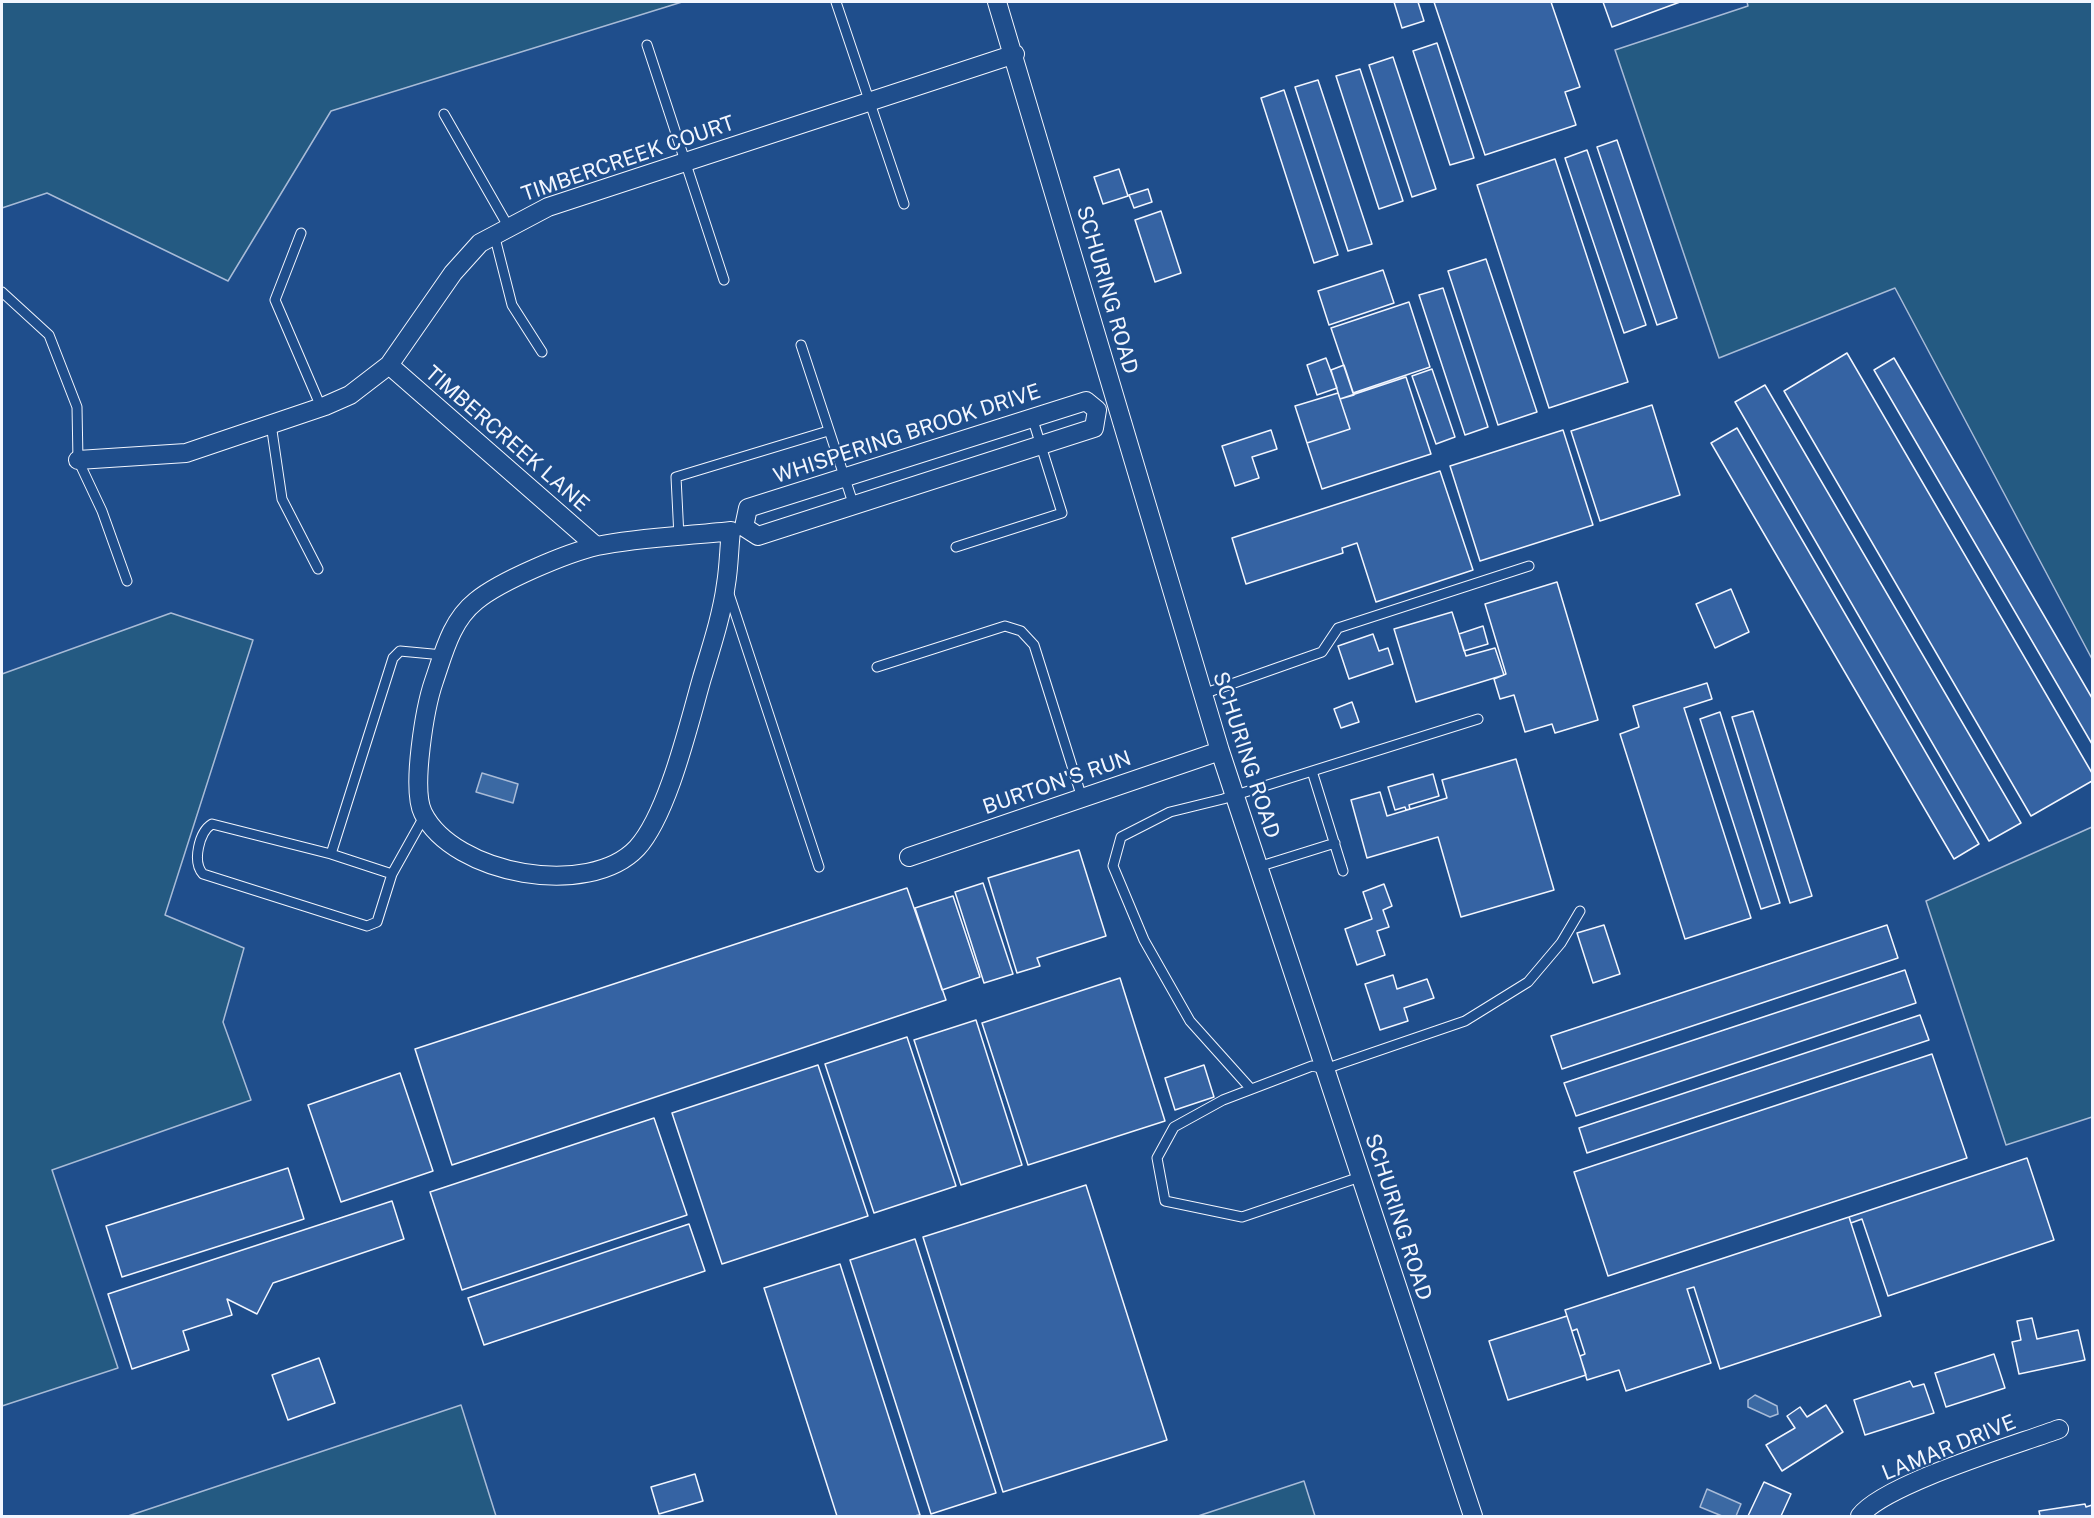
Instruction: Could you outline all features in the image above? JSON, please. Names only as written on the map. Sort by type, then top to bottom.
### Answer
[{"type":"street","name":"SCHURING ROAD","points":[[997,2],[1015,54],[1116,404],[1220,751],[1473,1516]]},
{"type":"street","name":"TIMBERCREEK COURT","points":[[78,460],[186,453],[321,407],[350,394],[389,365],[453,273],[480,243],[501,230],[548,207],[1015,54]]},
{"type":"street","name":"TIMBERCREEK LANE","points":[[389,365],[596,546]]},
{"type":"street","name":"WHISPERING BROOK DRIVE","points":[[1097,410],[1086,401],[747,508],[737,529],[726,586],[675,771],[651,829],[638,847],[624,859],[604,869],[532,876],[465,854],[441,834],[425,815],[417,797],[427,702],[451,630],[474,602],[509,580],[596,546],[737,529],[758,536],[1094,428],[1097,410]]},
{"type":"street","name":"WHISPERING BROOK DRIVE","points":[[1097,410],[1116,404]]},
{"type":"street","name":"BURTON'S RUN","points":[[909,857],[1220,751]]},
{"type":"street","name":"LAMAR DRIVE","points":[[1860,1516],[1867,1508],[1907,1485],[2059,1429]]},
{"type":"lane","points":[[836,2],[904,204]]},
{"type":"lane","points":[[647,45],[683,162],[724,280]]},
{"type":"lane","points":[[444,114],[501,230],[512,305],[542,352]]},
{"type":"lane","points":[[301,233],[275,300],[321,407]]},
{"type":"lane","points":[[2,292],[49,335],[77,406],[78,460],[102,511],[128,581]]},
{"type":"lane","points":[[801,345],[854,506]]},
{"type":"lane","points":[[956,548],[1062,513],[1032,417]]},
{"type":"lane","points":[[271,424],[282,499],[318,569]]},
{"type":"lane","points":[[679,537],[676,477],[828,431]]},
{"type":"lane","points":[[1203,694],[1322,652],[1338,628],[1529,566]]},
{"type":"lane","points":[[726,586],[819,867]]},
{"type":"lane","points":[[878,667],[1005,626],[1021,631],[1034,645],[1082,798]]},
{"type":"lane","points":[[331,854],[393,658],[400,651],[408,650],[443,655]]},
{"type":"lane","points":[[1251,1089],[1190,1021],[1144,940],[1113,866],[1121,837],[1170,812],[1235,795],[1478,719]]},
{"type":"lane","points":[[1312,771],[1343,871]]},
{"type":"lane","points":[[392,874],[331,854],[212,824],[206,828],[196,860],[197,868],[202,874],[367,926],[377,922],[392,874],[425,815]]},
{"type":"lane","points":[[1258,867],[1335,843]]},
{"type":"lane","points":[[1360,1177],[1242,1217],[1165,1201],[1157,1158],[1174,1127],[1223,1100],[1312,1066],[1325,1069],[1465,1021],[1528,982],[1561,944],[1580,911]]},
{"type":"shaded area","points":[[2,2],[682,2],[331,111],[228,281],[47,193],[2,208]]},
{"type":"shaded area","points":[[1747,2],[2092,2],[2092,659],[1895,288],[1719,358],[1615,50],[1748,6]]},
{"type":"shaded area","points":[[171,613],[253,640],[165,915],[244,948],[223,1022],[251,1100],[52,1170],[118,1368],[2,1406],[2,674]]},
{"type":"shaded area","points":[[482,773],[518,784],[513,803],[476,792]]},
{"type":"shaded area","points":[[2092,827],[2092,1117],[2006,1145],[1926,901]]},
{"type":"shaded area","points":[[1755,1395],[1777,1406],[1778,1414],[1770,1417],[1748,1407],[1748,1400]]},
{"type":"shaded area","points":[[461,1405],[496,1516],[128,1516]]},
{"type":"shaded area","points":[[1304,1481],[1315,1516],[1198,1516]]},
{"type":"shaded area","points":[[1707,1489],[1741,1504],[1736,1516],[1722,1516],[1700,1507]]},
{"type":"building","points":[[1394,2],[1418,2],[1424,21],[1402,28]]},
{"type":"building","points":[[1434,2],[1551,2],[1580,87],[1565,92],[1576,125],[1485,155]]},
{"type":"building","points":[[1603,2],[1680,2],[1612,27]]},
{"type":"building","points":[[1437,43],[1474,158],[1450,165],[1413,51]]},
{"type":"building","points":[[1393,57],[1436,189],[1412,197],[1369,65]]},
{"type":"building","points":[[1360,69],[1403,201],[1379,209],[1336,76]]},
{"type":"building","points":[[1318,80],[1372,244],[1348,251],[1295,87]]},
{"type":"building","points":[[1284,90],[1338,255],[1314,263],[1261,98]]},
{"type":"building","points":[[1617,140],[1677,318],[1657,325],[1597,147]]},
{"type":"building","points":[[1587,150],[1646,325],[1624,333],[1565,158]]},
{"type":"building","points":[[1555,159],[1628,382],[1549,408],[1477,185]]},
{"type":"building","points":[[1119,169],[1128,196],[1103,204],[1094,177]]},
{"type":"building","points":[[1148,189],[1152,202],[1134,208],[1129,195]]},
{"type":"building","points":[[1161,211],[1181,273],[1155,282],[1135,220]]},
{"type":"building","points":[[1486,259],[1537,412],[1498,425],[1448,271]]},
{"type":"building","points":[[1383,270],[1394,303],[1329,325],[1318,291]]},
{"type":"building","points":[[1443,288],[1488,427],[1465,435],[1419,295]]},
{"type":"building","points":[[1409,302],[1430,367],[1353,393],[1331,328]]},
{"type":"building","points":[[1847,353],[2092,773],[2092,781],[2031,816],[1784,391]]},
{"type":"building","points":[[1326,358],[1337,388],[1317,395],[1307,365]]},
{"type":"building","points":[[1894,358],[2092,698],[2092,744],[1874,370]]},
{"type":"building","points":[[1344,365],[1354,395],[1340,399],[1331,370]]},
{"type":"building","points":[[1432,369],[1455,437],[1436,444],[1412,376]]},
{"type":"building","points":[[1406,377],[1431,454],[1322,489],[1307,443],[1350,429],[1340,399]]},
{"type":"building","points":[[1765,385],[2021,823],[1989,841],[1735,402]]},
{"type":"building","points":[[1338,393],[1350,429],[1307,443],[1295,406]]},
{"type":"building","points":[[1652,405],[1680,495],[1600,521],[1571,431]]},
{"type":"building","points":[[1737,428],[1979,844],[1954,859],[1711,443]]},
{"type":"building","points":[[1271,430],[1277,449],[1252,457],[1259,478],[1235,486],[1222,446]]},
{"type":"building","points":[[1563,430],[1593,525],[1480,561],[1450,466]]},
{"type":"building","points":[[1440,471],[1473,570],[1376,602],[1357,543],[1342,548],[1343,553],[1246,584],[1232,538]]},
{"type":"building","points":[[1557,582],[1598,720],[1555,733],[1552,724],[1525,732],[1514,695],[1500,699],[1494,679],[1506,674],[1485,604]]},
{"type":"building","points":[[1731,589],[1749,632],[1715,648],[1696,604]]},
{"type":"building","points":[[1452,612],[1466,656],[1495,648],[1504,675],[1416,702],[1394,629]]},
{"type":"building","points":[[1483,626],[1488,644],[1464,651],[1459,634]]},
{"type":"building","points":[[1373,634],[1379,651],[1388,648],[1393,664],[1349,679],[1338,646]]},
{"type":"building","points":[[1707,683],[1712,699],[1684,708],[1751,918],[1685,939],[1620,734],[1639,727],[1633,706]]},
{"type":"building","points":[[1352,702],[1359,722],[1341,728],[1334,709]]},
{"type":"building","points":[[1753,711],[1812,896],[1790,903],[1732,717]]},
{"type":"building","points":[[1720,712],[1780,903],[1761,909],[1700,719]]},
{"type":"building","points":[[1516,759],[1554,890],[1461,917],[1438,837],[1367,858],[1351,800],[1380,792],[1387,816],[1447,798],[1442,780]]},
{"type":"building","points":[[1433,774],[1439,796],[1409,805],[1410,809],[1406,810],[1405,807],[1395,810],[1388,787]]},
{"type":"building","points":[[1079,850],[1106,936],[1037,958],[1040,966],[1017,973],[988,878]]},
{"type":"building","points":[[983,883],[1013,974],[984,983],[955,892]]},
{"type":"building","points":[[1384,884],[1392,906],[1383,910],[1389,927],[1377,931],[1385,955],[1357,965],[1345,929],[1372,919],[1363,892]]},
{"type":"building","points":[[907,888],[946,1000],[452,1165],[415,1049]]},
{"type":"building","points":[[953,896],[980,977],[942,990],[915,908]]},
{"type":"building","points":[[1604,925],[1620,974],[1593,983],[1577,933]]},
{"type":"building","points":[[1887,925],[1898,958],[1562,1069],[1551,1036]]},
{"type":"building","points":[[1905,970],[1916,1003],[1576,1116],[1564,1083]]},
{"type":"building","points":[[1393,975],[1397,989],[1427,979],[1434,998],[1404,1008],[1408,1021],[1380,1030],[1365,984]]},
{"type":"building","points":[[1120,978],[1165,1121],[1028,1165],[982,1023]]},
{"type":"building","points":[[1920,1015],[1929,1040],[1587,1153],[1579,1128]]},
{"type":"building","points":[[976,1020],[1022,1165],[961,1185],[914,1040]]},
{"type":"building","points":[[907,1037],[956,1186],[874,1213],[825,1064]]},
{"type":"building","points":[[1932,1054],[1967,1158],[1608,1276],[1574,1172]]},
{"type":"building","points":[[818,1065],[868,1216],[722,1264],[672,1113]]},
{"type":"building","points":[[1204,1065],[1214,1097],[1175,1110],[1165,1078]]},
{"type":"building","points":[[400,1073],[433,1171],[341,1202],[308,1105]]},
{"type":"building","points":[[654,1118],[687,1215],[462,1290],[430,1192]]},
{"type":"building","points":[[2027,1158],[2054,1240],[1888,1296],[1862,1219],[1851,1223],[1849,1217]]},
{"type":"building","points":[[288,1168],[304,1219],[122,1277],[106,1226]]},
{"type":"building","points":[[1086,1185],[1167,1440],[1003,1492],[923,1237]]},
{"type":"building","points":[[392,1201],[404,1239],[273,1283],[257,1314],[227,1299],[232,1315],[183,1331],[189,1350],[132,1369],[108,1294]]},
{"type":"building","points":[[1849,1217],[1881,1316],[1720,1369],[1694,1287],[1687,1289],[1711,1363],[1626,1391],[1619,1370],[1587,1380],[1580,1356],[1585,1354],[1577,1329],[1572,1331],[1565,1310]]},
{"type":"building","points":[[689,1224],[705,1271],[484,1345],[468,1298]]},
{"type":"building","points":[[915,1239],[996,1493],[931,1514],[850,1260]]},
{"type":"building","points":[[840,1264],[920,1515],[837,1516],[764,1288]]},
{"type":"building","points":[[1567,1316],[1586,1375],[1508,1400],[1489,1341]]},
{"type":"building","points":[[2032,1318],[2037,1339],[2078,1330],[2085,1360],[2019,1374],[2012,1342],[2021,1340],[2017,1321]]},
{"type":"building","points":[[1994,1354],[2005,1388],[1946,1407],[1935,1373]]},
{"type":"building","points":[[319,1358],[335,1403],[288,1420],[272,1375]]},
{"type":"building","points":[[1910,1381],[1913,1387],[1924,1384],[1934,1413],[1865,1435],[1854,1400]]},
{"type":"building","points":[[1826,1405],[1843,1432],[1782,1471],[1766,1445],[1795,1428],[1787,1416],[1800,1407],[1807,1417]]},
{"type":"building","points":[[695,1474],[703,1501],[659,1514],[651,1487]]},
{"type":"building","points":[[1764,1482],[1791,1494],[1781,1516],[1748,1516]]},
{"type":"building","points":[[2085,1504],[2086,1507],[2092,1505],[2092,1516],[2040,1516],[2039,1511]]}]
